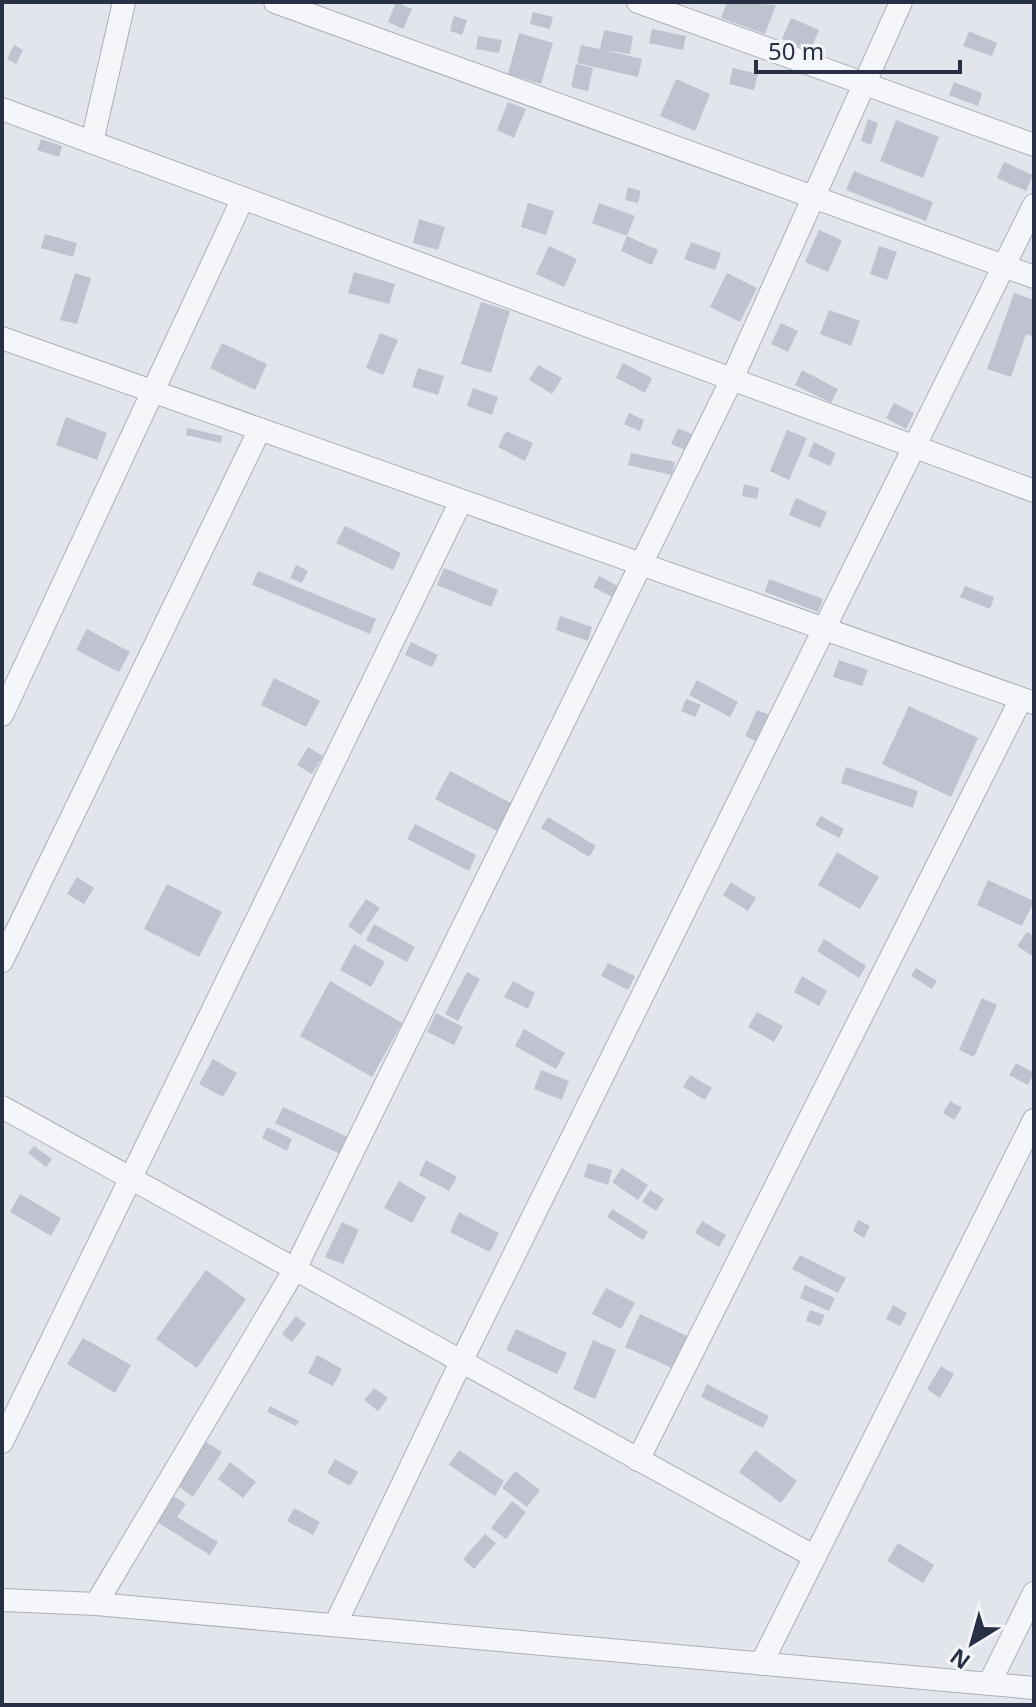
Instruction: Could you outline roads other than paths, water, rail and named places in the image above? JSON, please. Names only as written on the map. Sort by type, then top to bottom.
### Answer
[{"type":"street","points":[[92,142],[124,2]]},
{"type":"street","points":[[275,2],[1034,277]]},
{"type":"street","points":[[638,2],[692,11],[864,84],[1034,145]]},
{"type":"street","points":[[96,1604],[295,1269],[732,379],[901,2]]},
{"type":"street","points":[[2,109],[1034,491]]},
{"type":"street","points":[[2,715],[243,198]]},
{"type":"street","points":[[335,1625],[461,1362],[1034,205]]},
{"type":"street","points":[[2,338],[1028,701],[638,1460]]},
{"type":"street","points":[[2,961],[260,429]]},
{"type":"street","points":[[2,1442],[461,501]]},
{"type":"street","points":[[2,1107],[815,1557]]},
{"type":"street","points":[[761,1664],[1034,1120]]},
{"type":"street","points":[[989,1684],[1034,1593]]},
{"type":"street","points":[[2,1600],[96,1604],[1034,1688]]}]
